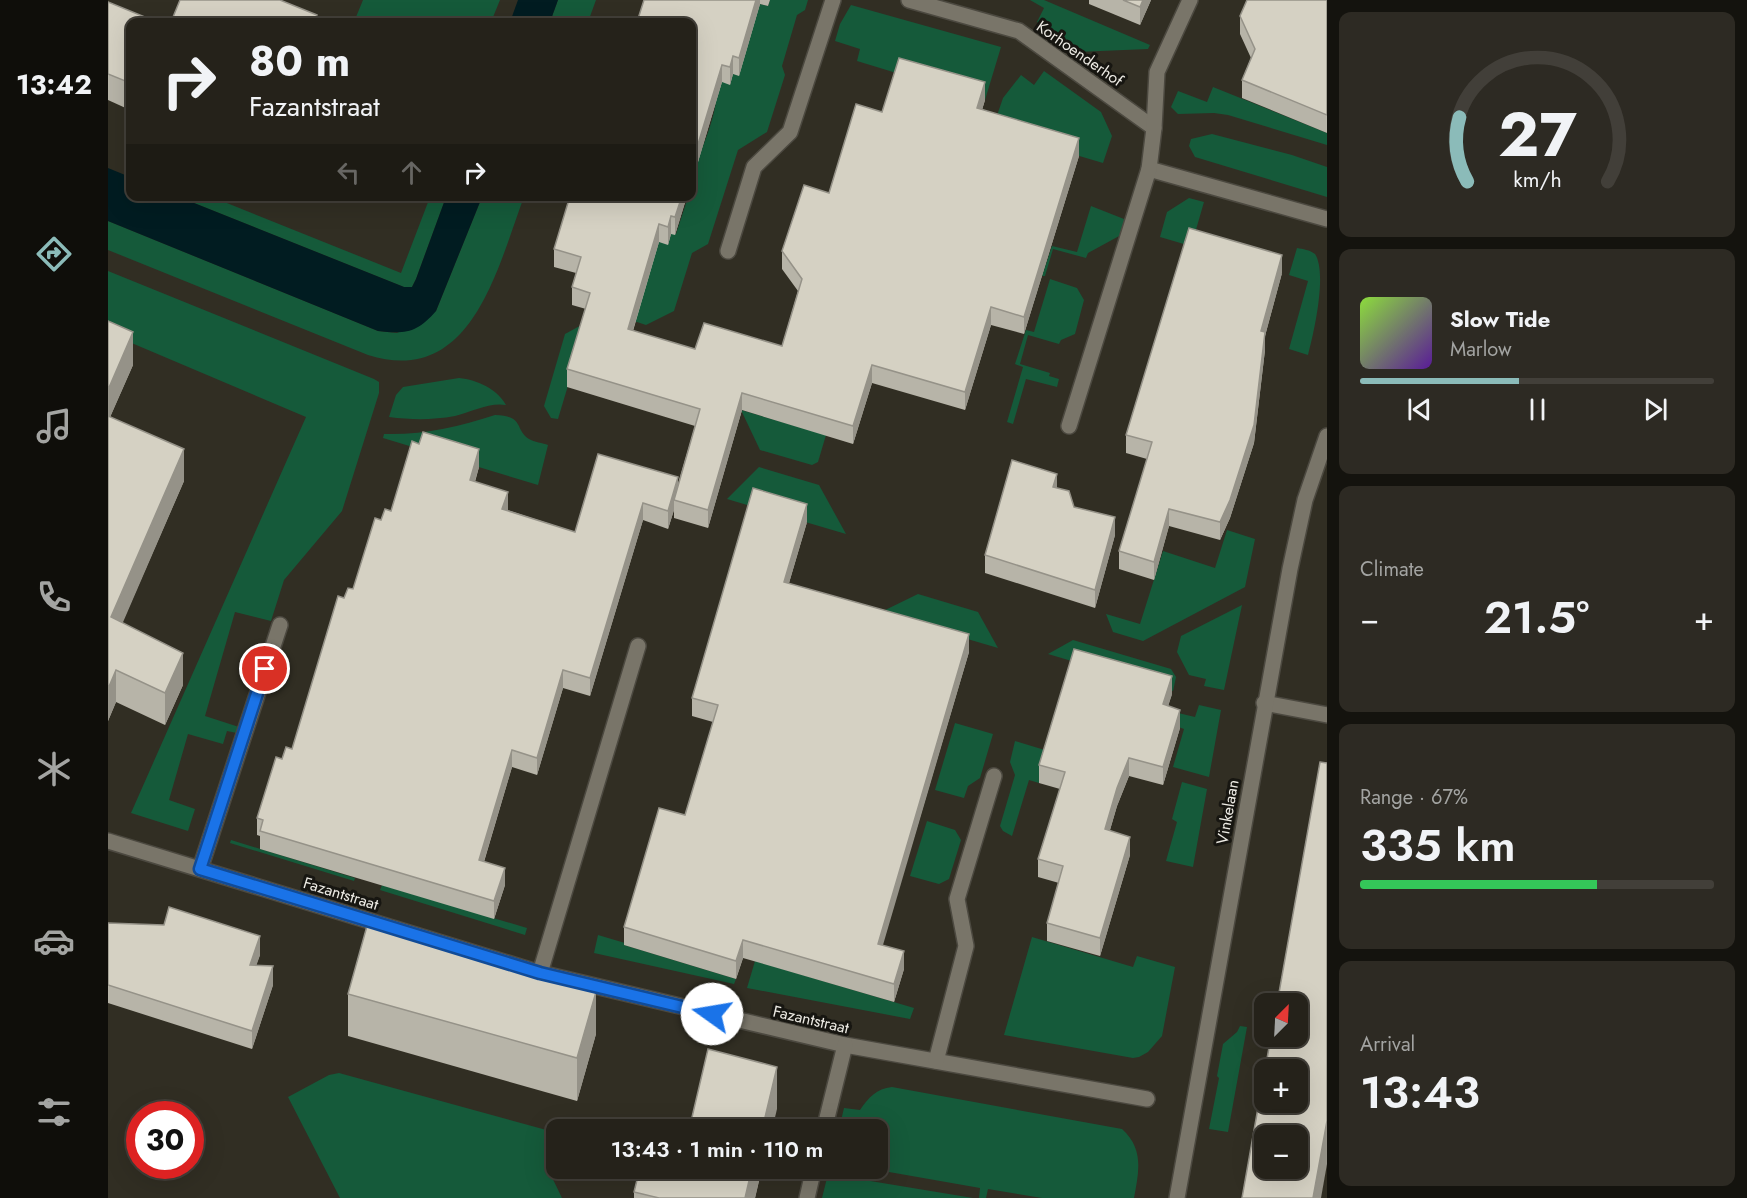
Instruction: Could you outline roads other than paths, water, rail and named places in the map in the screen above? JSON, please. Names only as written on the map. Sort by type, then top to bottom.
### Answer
[{"type":"street","points":[[728,251],[754,166],[790,132],[833,0]]},
{"type":"street","name":"Korhoenderhof","points":[[909,0],[1019,31],[1155,128]]},
{"type":"street","points":[[1069,426],[1149,169],[1155,128],[1157,72],[1190,0]]},
{"type":"street","points":[[1149,169],[1327,219]]},
{"type":"street","name":"Vinkelaan","points":[[1177,1198],[1264,703],[1290,569],[1305,500],[1327,436]]},
{"type":"street","points":[[200,869],[280,625]]},
{"type":"street","points":[[540,973],[638,646]]},
{"type":"street","points":[[1264,703],[1327,715]]},
{"type":"street","points":[[936,1061],[966,946],[957,899],[994,776]]},
{"type":"street","name":"Fazantstraat","points":[[108,841],[540,973],[845,1046],[1148,1099]]},
{"type":"street","points":[[827,1119],[845,1046]]},
{"type":"street","points":[[807,1198],[811,1179]]},
{"type":"water","points":[[518,0],[558,0],[551,18],[511,18]]},
{"type":"water","points":[[108,168],[126,175],[126,201],[189,201],[404,287],[412,287],[445,201],[480,201],[436,311],[417,328],[404,332],[378,331],[108,221]]}]
